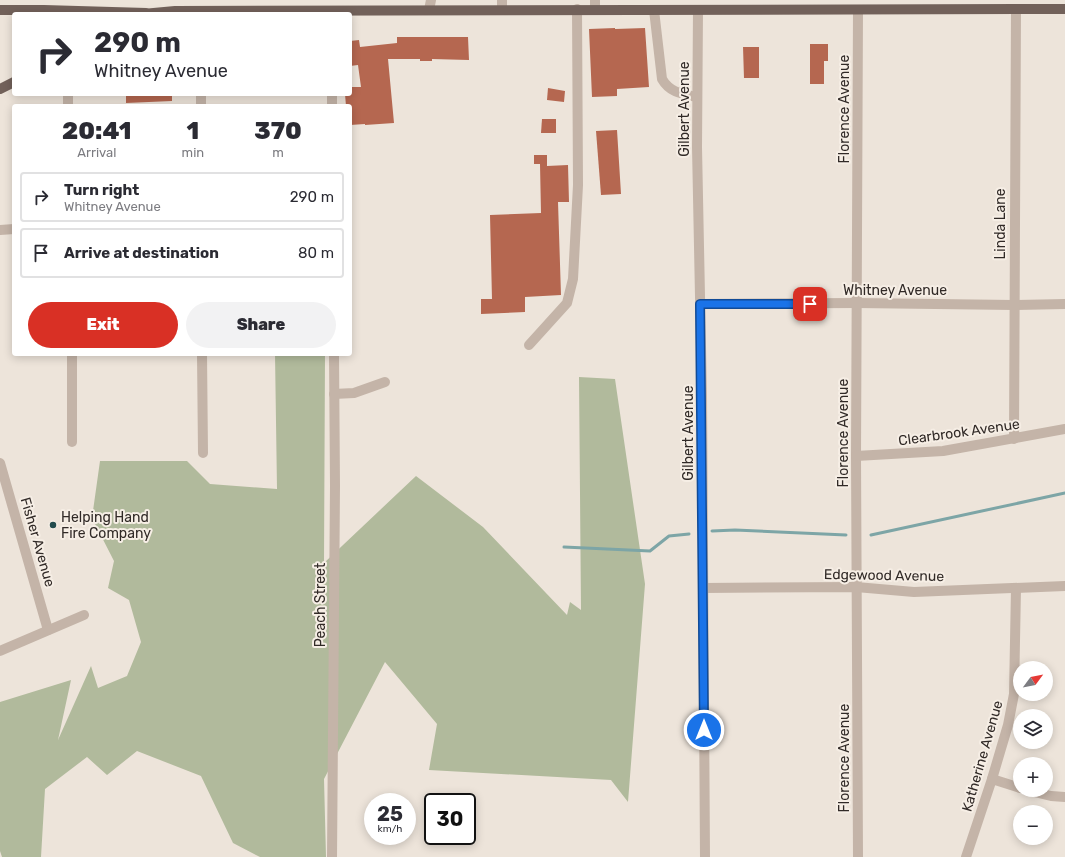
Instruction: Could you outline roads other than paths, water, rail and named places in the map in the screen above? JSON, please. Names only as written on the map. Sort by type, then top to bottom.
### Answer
[{"type":"main road","points":[[343,12],[430,5],[502,5],[578,9],[595,5],[654,10],[1065,9]]},
{"type":"main road","points":[[0,10],[112,12]]},
{"type":"main road","points":[[0,89],[12,83]]},
{"type":"street","points":[[529,345],[567,303],[573,279],[578,185],[578,9]]},
{"type":"street","name":"Linda Lane","points":[[1014,440],[1016,9]]},
{"type":"street","points":[[654,10],[662,79],[666,87],[677,93],[697,98]]},
{"type":"street","name":"Gilbert Avenue","points":[[698,10],[697,98],[705,857]]},
{"type":"street","name":"Florence Avenue","points":[[858,10],[858,303],[856,456],[858,857]]},
{"type":"street","points":[[0,230],[12,229]]},
{"type":"street","name":"Whitney Avenue","points":[[700,304],[1065,304]]},
{"type":"street","points":[[72,356],[72,442]]},
{"type":"street","points":[[202,356],[203,453]]},
{"type":"street","name":"Peach Street","points":[[332,857],[335,486],[334,356]]},
{"type":"street","points":[[334,394],[354,393],[385,382]]},
{"type":"street","name":"Clearbrook Avenue","points":[[856,456],[943,451],[1014,440],[1065,429]]},
{"type":"street","name":"Fisher Avenue","points":[[0,463],[5,494],[48,630]]},
{"type":"street","name":"Edgewood Avenue","points":[[703,588],[856,588],[914,592],[1065,586]]},
{"type":"street","name":"Katherine Avenue","points":[[966,857],[1008,725],[1014,694],[1016,588]]},
{"type":"street","points":[[0,651],[84,615]]},
{"type":"street","points":[[992,779],[1013,786]]},
{"type":"street","points":[[1053,796],[1065,797]]},
{"type":"waterway","points":[[871,535],[1065,493]]},
{"type":"waterway","points":[[712,531],[735,530],[846,535]]},
{"type":"waterway","points":[[564,547],[650,551],[669,536],[689,534]]},
{"type":"place","name":"Helping Hand Fire Company","points":[[53,525]]}]
